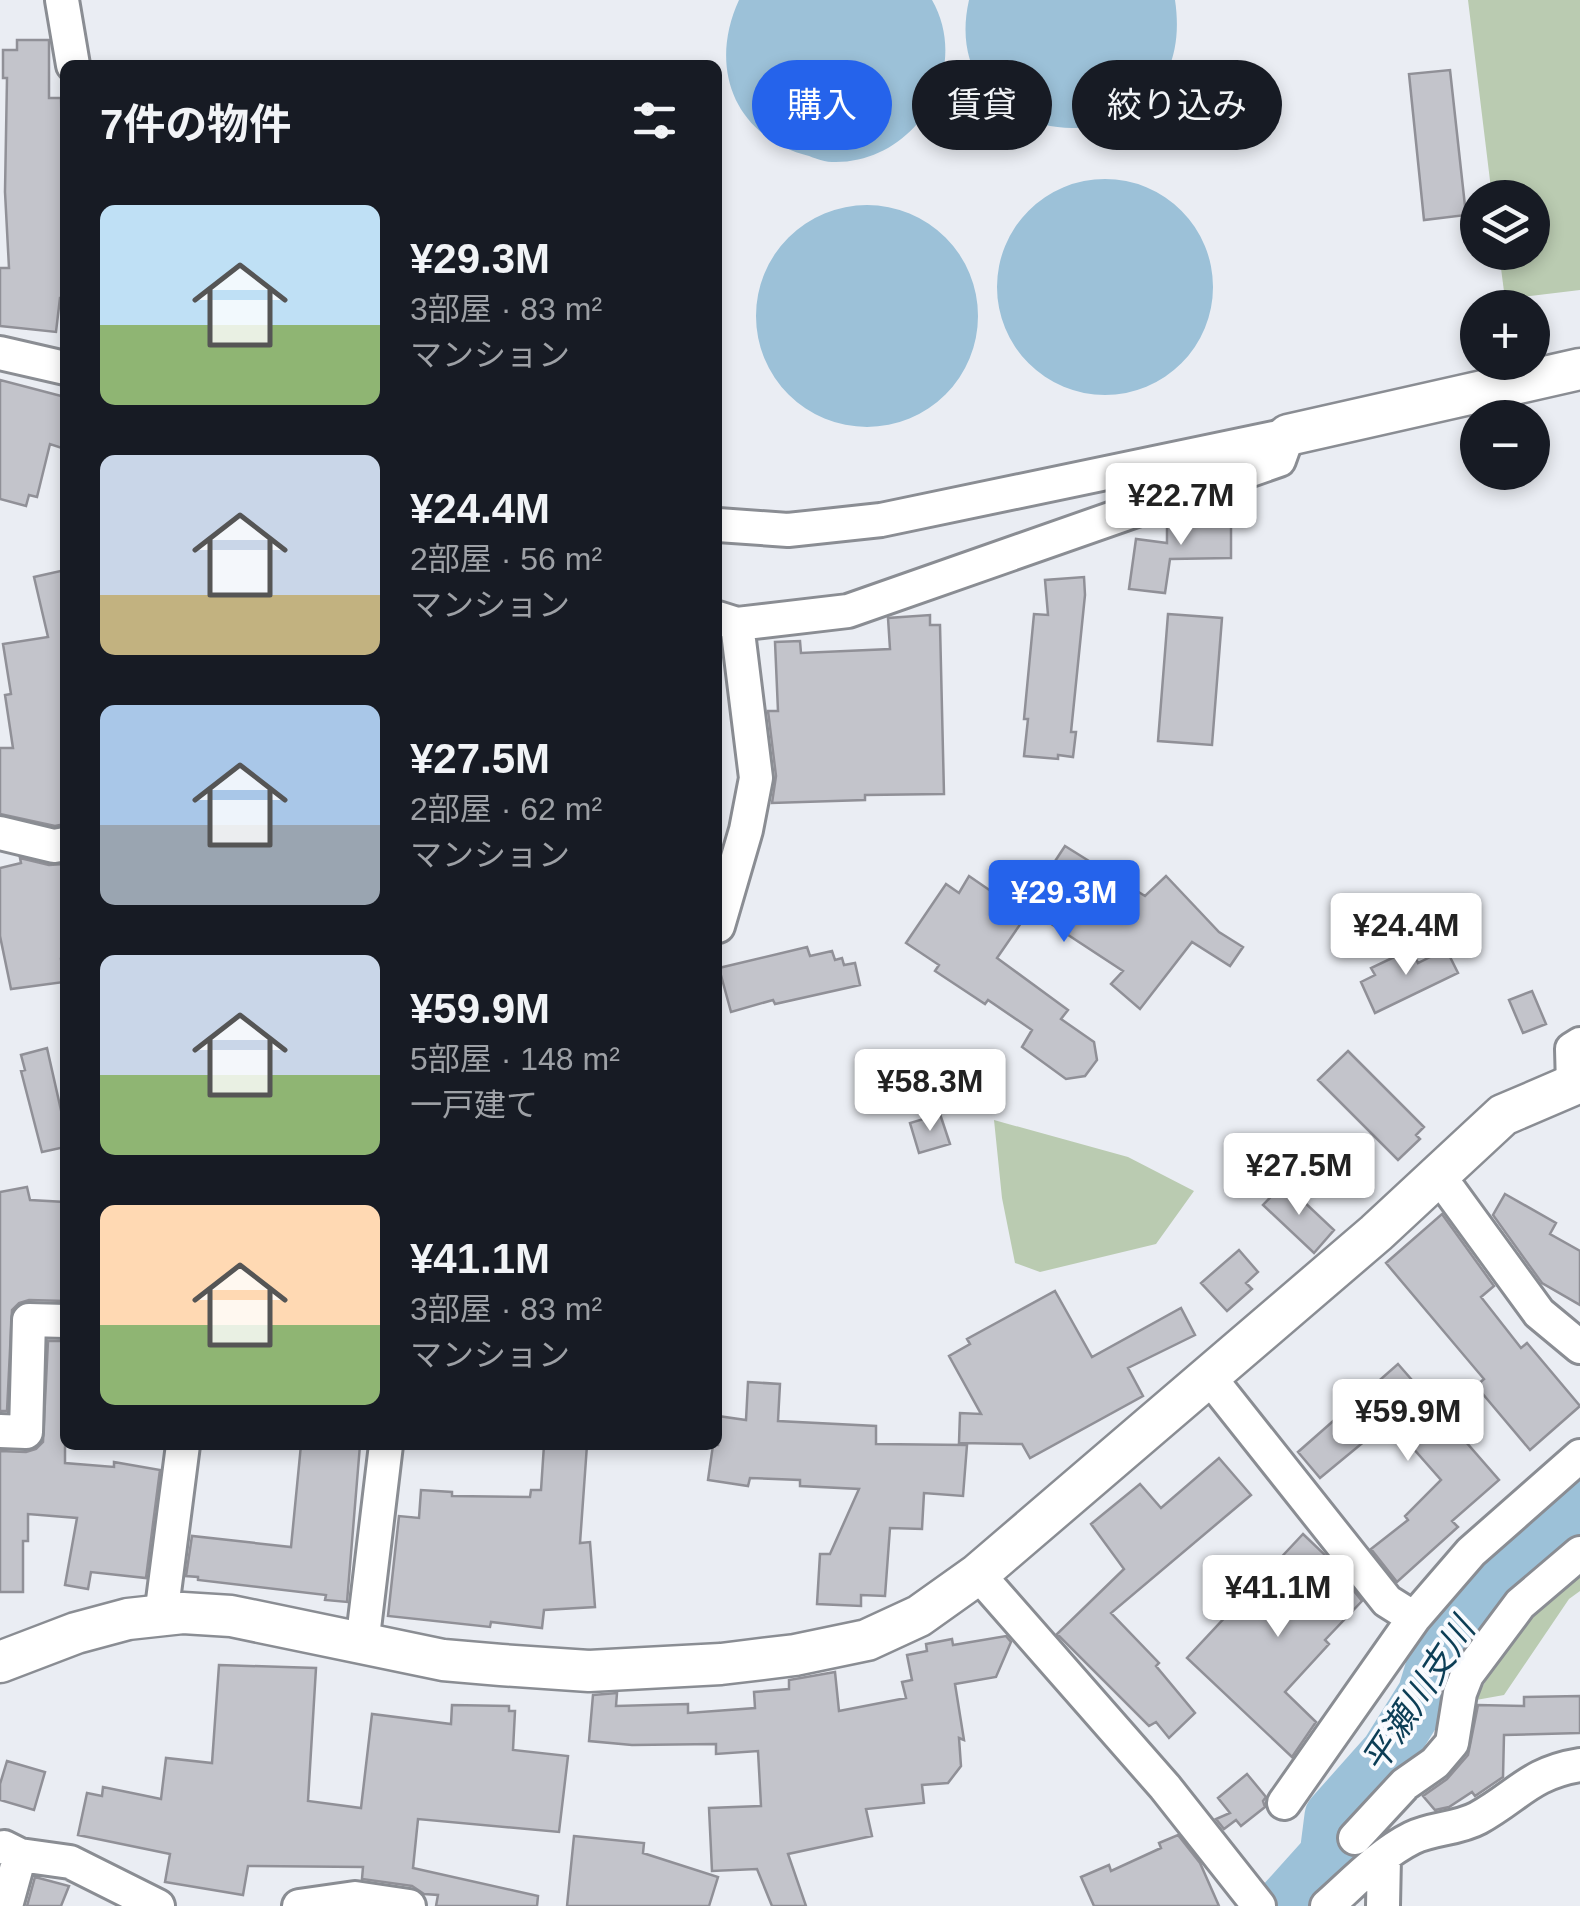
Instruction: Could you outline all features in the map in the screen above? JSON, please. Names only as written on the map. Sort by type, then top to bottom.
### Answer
[{"type":"street","points":[[62,0],[72,60]]},
{"type":"street","points":[[0,353],[60,365]]},
{"type":"street","points":[[722,525],[788,530],[881,520],[1580,369]]},
{"type":"street","points":[[722,906],[746,830],[756,778],[727,621],[848,611],[1280,460],[1288,435]]},
{"type":"street","points":[[0,833],[60,845]]},
{"type":"street","points":[[0,1662],[76,1633],[128,1619],[182,1613],[230,1616],[443,1660],[589,1671],[720,1664],[795,1655],[867,1640],[920,1616],[978,1574],[1210,1378],[1503,1116],[1576,1084],[1572,1049],[1580,1044]]},
{"type":"street","points":[[1435,1178],[1450,1191],[1539,1313],[1580,1347]]},
{"type":"street","points":[[0,1431],[26,1432],[29,1320],[60,1321]]},
{"type":"street","points":[[1210,1378],[1387,1601],[1414,1618]]},
{"type":"street","points":[[161,1616],[182,1450]]},
{"type":"street","points":[[362,1645],[385,1450]]},
{"type":"street","points":[[1284,1803],[1414,1618],[1471,1552],[1580,1456]]},
{"type":"street","points":[[1355,1838],[1405,1784],[1435,1763],[1452,1742],[1467,1675],[1520,1604],[1580,1554]]},
{"type":"street","points":[[978,1574],[1165,1787],[1257,1904]]},
{"type":"street","points":[[1327,1906],[1384,1856],[1414,1837],[1477,1820],[1530,1780],[1580,1764]]},
{"type":"street","points":[[6,1906],[10,1850],[70,1862],[158,1906]]},
{"type":"street","points":[[1383,1906],[1384,1856]]},
{"type":"street","points":[[299,1906],[355,1898],[409,1906]]},
{"type":"green space","points":[[1468,0],[1580,0],[1580,290],[1550,294],[1550,290],[1504,290],[1501,270],[1550,270],[1550,180],[1490,180]]},
{"type":"green space","points":[[994,1120],[1128,1157],[1194,1191],[1156,1244],[1040,1272],[1015,1263],[1002,1198]]},
{"type":"green space","points":[[1580,1558],[1580,1591],[1569,1599],[1504,1695],[1476,1700],[1488,1676],[1478,1665]]},
{"type":"water","points":[[739,0],[932,0],[943,28],[945,56],[944,60],[912,60],[912,129],[892,145],[892,60],[752,60],[752,123],[733,93],[727,71],[730,24]]},
{"type":"water","points":[[969,0],[1175,0],[1171,60],[1072,60],[1072,127],[1052,125],[1052,60],[971,60]]},
{"type":"water","points":[[792,150],[883,150],[862,159],[828,162]]},
{"type":"water","points":[[1105,179],[1146,187],[1181,211],[1205,246],[1213,287],[1205,328],[1181,363],[1146,387],[1105,395],[1064,387],[1029,363],[1005,328],[997,287],[1005,246],[1029,211],[1064,187]]},
{"type":"water","points":[[867,205],[909,214],[945,238],[969,274],[978,316],[969,358],[945,394],[909,418],[867,427],[825,418],[789,394],[765,358],[756,316],[765,274],[789,238],[825,214]]},
{"type":"building","points":[[17,40],[49,40],[49,98],[60,98],[60,298],[56,332],[0,326],[0,268],[9,268],[5,192],[7,78],[3,78],[3,50],[17,50]]},
{"type":"building","points":[[1450,70],[1462,180],[1460,216],[1424,220],[1409,74]]},
{"type":"building","points":[[0,380],[60,396],[60,447],[50,444],[37,497],[29,495],[26,506],[0,499]]},
{"type":"building","points":[[1187,513],[1231,513],[1231,558],[1170,559],[1165,593],[1129,589],[1136,539],[1167,543],[1167,521],[1183,520]]},
{"type":"building","points":[[60,571],[60,825],[55,826],[0,814],[0,748],[13,748],[5,695],[11,694],[3,644],[48,637],[34,577]]},
{"type":"building","points":[[1084,577],[1071,732],[1076,732],[1073,757],[1024,756],[1034,614],[1048,615],[1045,580]]},
{"type":"building","points":[[1168,614],[1222,618],[1212,745],[1158,741]]},
{"type":"building","points":[[930,615],[930,625],[940,625],[944,794],[865,795],[865,800],[772,803],[776,776],[768,711],[778,711],[775,642],[800,641],[801,653],[890,649],[888,618]]},
{"type":"building","points":[[1065,846],[1145,896],[1166,876],[1219,932],[1243,947],[1230,966],[1192,942],[1140,1009],[1111,984],[1123,971],[1030,910],[997,958],[1068,1010],[1061,1019],[1094,1042],[1097,1060],[1085,1076],[1066,1079],[1022,1047],[1032,1030],[935,971],[939,965],[906,943],[946,884],[959,893],[969,876],[1001,898],[1011,882],[1020,888],[1028,877],[1040,884]]},
{"type":"building","points":[[20,858],[60,864],[60,983],[11,989],[0,936],[0,868],[21,863]]},
{"type":"building","points":[[807,947],[810,956],[832,951],[835,960],[842,958],[844,965],[855,963],[860,985],[775,1004],[773,1000],[731,1012],[722,967]]},
{"type":"building","points":[[1411,949],[1418,963],[1446,949],[1458,973],[1375,1013],[1361,982],[1375,975],[1371,968]]},
{"type":"building","points":[[1532,991],[1546,1024],[1523,1033],[1509,1000]]},
{"type":"building","points":[[47,1048],[60,1106],[60,1148],[42,1152],[21,1071],[25,1070],[21,1055]]},
{"type":"building","points":[[1348,1051],[1424,1127],[1416,1135],[1420,1139],[1398,1160],[1318,1080]]},
{"type":"building","points":[[940,1114],[950,1144],[919,1153],[910,1123]]},
{"type":"building","points":[[1284,1183],[1334,1230],[1314,1253],[1263,1205]]},
{"type":"building","points":[[27,1187],[30,1200],[60,1202],[60,1301],[29,1300],[12,1310],[7,1411],[0,1411],[0,1192]]},
{"type":"building","points":[[1505,1194],[1556,1223],[1550,1234],[1580,1251],[1580,1305],[1542,1283],[1493,1215]]},
{"type":"building","points":[[1442,1214],[1494,1286],[1481,1297],[1521,1348],[1527,1343],[1580,1406],[1530,1450],[1476,1386],[1484,1379],[1386,1263]]},
{"type":"building","points":[[1239,1250],[1258,1272],[1246,1283],[1252,1289],[1227,1311],[1201,1283]]},
{"type":"building","points":[[1055,1291],[1092,1357],[1181,1308],[1195,1335],[1128,1368],[1143,1396],[1030,1458],[1022,1444],[959,1443],[960,1413],[981,1414],[949,1356],[970,1344],[967,1339]]},
{"type":"building","points":[[48,1341],[60,1341],[60,1450],[65,1450],[65,1463],[114,1467],[114,1462],[160,1470],[146,1578],[91,1572],[88,1589],[65,1585],[77,1518],[28,1514],[28,1541],[23,1541],[23,1592],[0,1592],[0,1451],[26,1452],[43,1442]]},
{"type":"building","points":[[1398,1364],[1499,1480],[1452,1521],[1458,1527],[1397,1582],[1371,1549],[1408,1520],[1405,1516],[1441,1480],[1389,1421],[1320,1478],[1298,1452]]},
{"type":"building","points":[[748,1382],[780,1384],[778,1421],[876,1426],[876,1444],[967,1445],[963,1496],[924,1493],[922,1529],[890,1528],[885,1596],[861,1595],[861,1606],[817,1604],[820,1554],[830,1554],[859,1489],[800,1486],[800,1480],[750,1478],[748,1486],[708,1480],[712,1450],[722,1450],[722,1417],[746,1420]]},
{"type":"building","points":[[301,1450],[360,1450],[347,1602],[325,1600],[326,1595],[186,1576],[192,1536],[291,1547]]},
{"type":"building","points":[[544,1450],[587,1450],[580,1543],[590,1542],[595,1607],[544,1610],[542,1628],[491,1622],[490,1627],[388,1616],[399,1516],[419,1518],[421,1490],[452,1492],[452,1496],[530,1497],[531,1490],[541,1490]]},
{"type":"building","points":[[1219,1458],[1251,1495],[1111,1613],[1159,1663],[1156,1666],[1195,1713],[1169,1738],[1156,1722],[1149,1726],[1057,1634],[1124,1569],[1091,1524],[1140,1484],[1161,1508]]},
{"type":"building","points":[[1303,1534],[1362,1601],[1325,1640],[1329,1644],[1285,1692],[1316,1722],[1292,1757],[1187,1658]]},
{"type":"building","points":[[1006,1636],[1011,1642],[996,1677],[955,1684],[964,1740],[959,1738],[961,1766],[948,1783],[922,1785],[924,1803],[866,1809],[872,1836],[788,1854],[806,1906],[772,1906],[757,1869],[712,1871],[709,1808],[761,1806],[758,1751],[716,1754],[716,1744],[589,1741],[593,1695],[617,1693],[616,1706],[688,1704],[688,1713],[755,1708],[754,1692],[789,1689],[789,1680],[835,1672],[839,1711],[906,1698],[902,1682],[912,1680],[907,1655],[927,1651],[926,1644],[952,1639],[953,1645]]},
{"type":"building","points":[[219,1665],[316,1668],[308,1801],[361,1808],[372,1714],[451,1724],[452,1705],[509,1706],[509,1711],[515,1711],[513,1750],[568,1756],[559,1832],[418,1819],[413,1868],[538,1896],[537,1906],[436,1906],[438,1895],[424,1894],[412,1886],[362,1879],[363,1867],[248,1866],[243,1895],[165,1882],[170,1854],[78,1835],[87,1793],[102,1796],[103,1787],[161,1799],[166,1758],[212,1763]]},
{"type":"building","points":[[1580,1696],[1580,1733],[1504,1735],[1503,1777],[1475,1796],[1472,1792],[1449,1807],[1435,1810],[1423,1796],[1447,1779],[1468,1755],[1478,1705],[1524,1706],[1524,1697]]},
{"type":"building","points":[[7,1761],[45,1772],[34,1810],[0,1800]]},
{"type":"building","points":[[1247,1774],[1266,1797],[1265,1807],[1241,1826],[1236,1820],[1224,1829],[1216,1819],[1230,1813],[1218,1798]]},
{"type":"building","points":[[1178,1835],[1200,1863],[1219,1906],[1094,1906],[1081,1877],[1109,1865],[1111,1871],[1161,1848],[1159,1843]]},
{"type":"building","points":[[574,1836],[644,1843],[643,1853],[718,1877],[709,1906],[567,1906]]},
{"type":"building","points":[[35,1877],[69,1886],[61,1906],[27,1906]]},
{"type":"waterway","name":"平瀬川支川","points":[[1281,1906],[1327,1855],[1332,1816],[1388,1753],[1425,1694],[1435,1661],[1490,1585],[1580,1498]]}]
